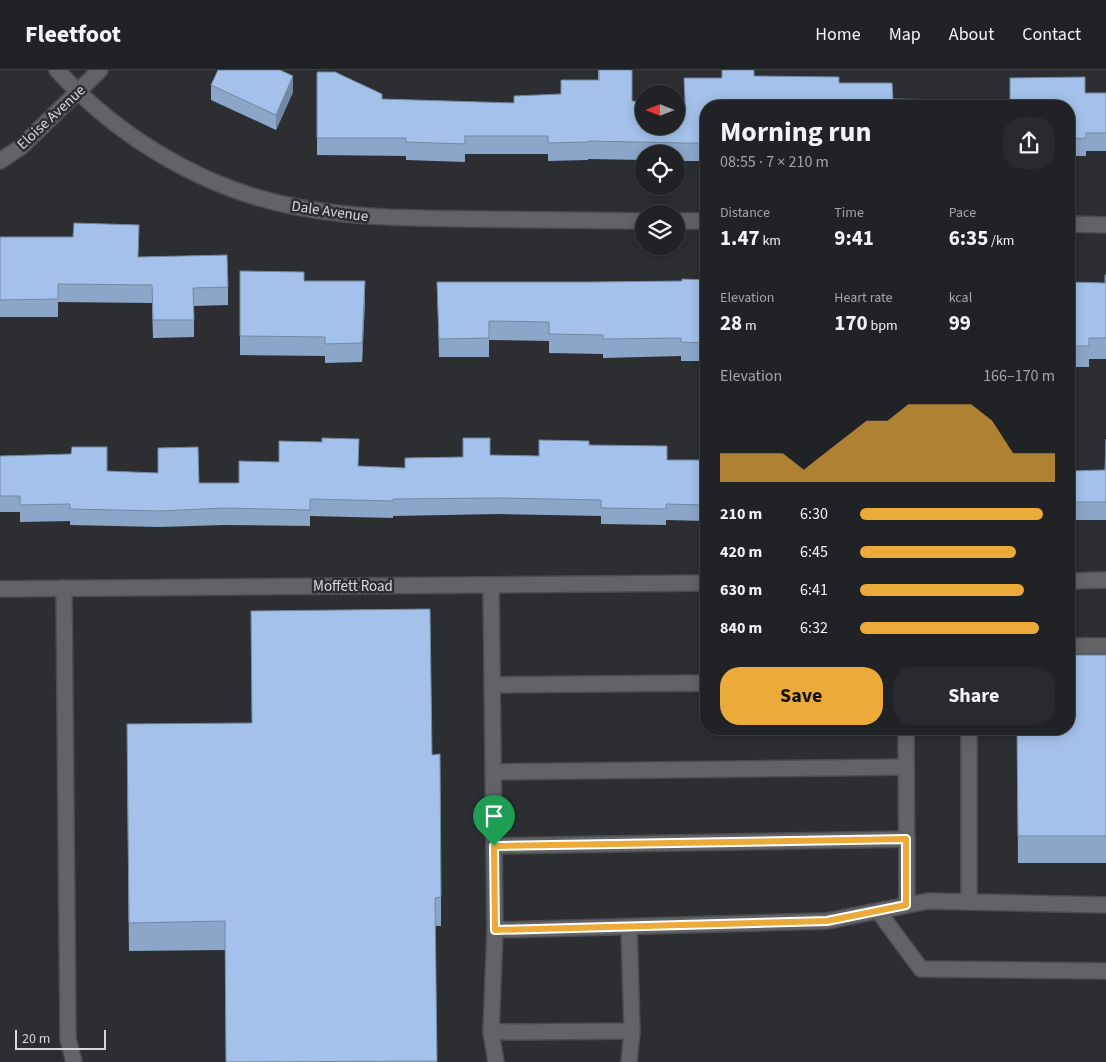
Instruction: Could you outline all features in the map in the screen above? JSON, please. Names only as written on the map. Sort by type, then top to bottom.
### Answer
[{"type":"street","name":"Dale Avenue","points":[[57,70],[78,93],[122,129],[170,159],[214,181],[276,203],[332,214],[381,218],[635,220]]},
{"type":"street","name":"Eloise Avenue","points":[[0,161],[21,147],[100,70]]},
{"type":"street","points":[[685,221],[700,221]]},
{"type":"street","points":[[1075,224],[1106,225]]},
{"type":"street","points":[[1075,580],[1106,580]]},
{"type":"street","name":"Moffett Road","points":[[0,589],[700,583]]},
{"type":"street","points":[[491,585],[495,930],[491,1032],[496,1062]]},
{"type":"street","points":[[64,588],[68,1039],[74,1062]]},
{"type":"street","points":[[1075,646],[1106,646]]},
{"type":"street","points":[[492,685],[700,683]]},
{"type":"street","points":[[906,735],[906,905]]},
{"type":"street","points":[[968,902],[969,735]]},
{"type":"street","points":[[493,772],[906,767]]},
{"type":"street","points":[[494,846],[906,839]]},
{"type":"street","points":[[495,930],[827,921],[928,901],[1106,905]]},
{"type":"street","points":[[878,911],[921,969],[1106,971]]},
{"type":"street","points":[[629,927],[632,1031],[629,1062]]},
{"type":"street","points":[[491,1032],[632,1031]]},
{"type":"building","points":[[218,70],[280,70],[293,76],[276,115],[211,85]]},
{"type":"building","points":[[599,70],[632,70],[632,101],[635,101],[635,135],[685,135],[684,78],[722,78],[722,70],[754,70],[754,76],[839,77],[839,83],[892,83],[893,99],[952,100],[700,100],[700,143],[588,141],[548,143],[548,136],[465,136],[465,144],[406,142],[406,138],[317,138],[317,72],[335,72],[382,94],[382,99],[514,103],[514,96],[561,94],[561,80],[599,80]]},
{"type":"building","points":[[1085,77],[1085,93],[1106,93],[1106,133],[1086,133],[1086,138],[1075,139],[1075,100],[1010,100],[1010,78]]},
{"type":"building","points":[[74,223],[139,225],[138,257],[227,255],[228,287],[193,288],[194,320],[153,320],[152,285],[58,284],[58,299],[0,300],[0,237],[73,237]]},
{"type":"building","points":[[240,271],[304,272],[304,281],[365,281],[362,343],[325,344],[325,337],[240,336]]},
{"type":"building","points":[[1106,275],[1106,338],[1089,338],[1089,346],[1075,346],[1075,282],[1105,283]]},
{"type":"building","points":[[682,279],[700,280],[700,343],[681,342],[681,338],[603,339],[603,335],[549,334],[549,322],[489,321],[489,338],[439,339],[437,282],[682,281]]},
{"type":"building","points":[[322,438],[359,439],[358,466],[405,468],[405,458],[463,457],[463,438],[490,438],[490,455],[539,456],[539,440],[589,441],[589,445],[667,446],[667,460],[700,460],[700,505],[666,504],[666,509],[601,508],[601,500],[499,498],[393,499],[393,501],[310,499],[310,510],[224,508],[160,511],[70,509],[70,504],[20,505],[20,496],[0,496],[0,456],[71,454],[72,447],[107,447],[107,471],[158,473],[158,448],[198,447],[199,483],[239,483],[239,461],[279,462],[279,441],[322,442]]},
{"type":"building","points":[[1106,439],[1106,502],[1075,502],[1075,471],[1105,470]]},
{"type":"building","points":[[430,609],[432,755],[440,754],[441,897],[435,898],[437,1061],[226,1062],[225,921],[129,923],[127,724],[252,723],[251,611]]},
{"type":"building","points":[[1075,655],[1106,655],[1106,836],[1018,836],[1017,735],[1075,735]]},
{"type":"route","points":[[906,839],[906,905],[827,921],[495,930],[494,846],[906,839]]}]
